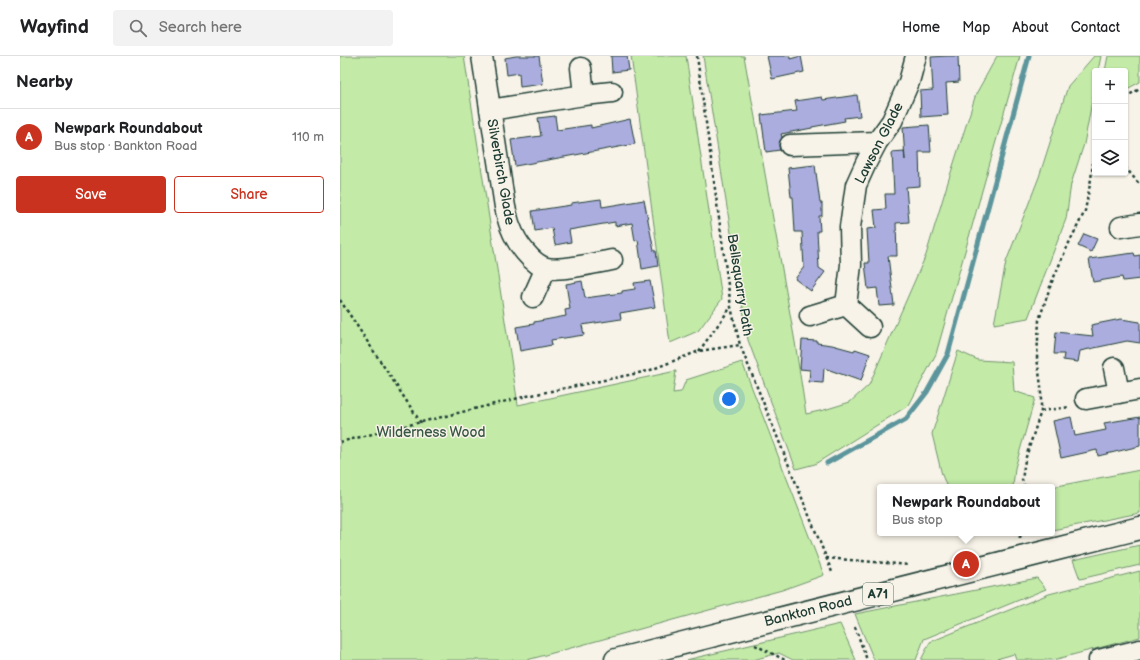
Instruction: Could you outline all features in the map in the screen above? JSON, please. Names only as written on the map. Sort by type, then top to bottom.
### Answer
[{"type":"main road","name":"Bankton Road","points":[[616,660],[1140,528]]},
{"type":"street","name":"Silverbirch Glade","points":[[482,56],[505,207],[510,228],[523,250],[536,262],[546,268]]},
{"type":"street","name":"Lawson Glade","points":[[846,304],[850,265],[850,227],[856,185],[877,142],[892,121],[909,82],[916,56]]},
{"type":"street","points":[[581,68],[584,94]]},
{"type":"street","name":"Silverbirch Glade","points":[[490,110],[584,94],[612,92]]},
{"type":"street","points":[[790,145],[877,142]]},
{"type":"street","points":[[533,297],[546,268],[561,268],[612,260]]},
{"type":"street","points":[[810,316],[846,304],[870,327]]},
{"type":"street","points":[[1114,368],[1119,393]]},
{"type":"street","points":[[1086,399],[1140,389]]},
{"type":"street","points":[[1099,660],[1140,650]]},
{"type":"path","name":"Bellsquarry Path","points":[[697,56],[732,307],[740,345],[832,572]]},
{"type":"path","points":[[1128,95],[1140,89]]},
{"type":"path","points":[[1128,171],[1140,185]]},
{"type":"path","points":[[1024,484],[1022,480],[1025,460],[1041,411],[1041,386],[1037,358],[1039,320],[1051,284],[1065,251],[1085,211],[1092,172]]},
{"type":"path","points":[[340,300],[421,423]]},
{"type":"path","points":[[699,351],[732,307]]},
{"type":"path","points":[[340,442],[527,396],[648,370],[699,351],[740,345]]},
{"type":"path","points":[[1041,411],[1078,406],[1086,399]]},
{"type":"path","points":[[854,627],[867,660]]},
{"type":"green space","name":"Wilderness Wood","points":[[340,56],[464,56],[518,405],[676,371],[673,393],[681,392],[686,380],[742,362],[824,575],[782,590],[527,660],[340,660]]},
{"type":"green space","points":[[631,56],[686,56],[722,299],[698,331],[670,343]]},
{"type":"green space","points":[[703,56],[744,56],[795,342],[806,414],[850,402],[869,385],[926,255],[976,94],[997,56],[1020,56],[936,354],[909,405],[815,464],[796,469],[748,340]]},
{"type":"green space","points":[[1094,56],[1101,56],[1099,68],[1092,68],[1092,102],[1084,144],[1071,184],[1066,219],[1028,318],[994,324],[1006,262],[1039,177],[1068,86]]},
{"type":"green space","points":[[1108,56],[1140,56],[1140,82],[1128,88],[1128,68],[1106,68]]},
{"type":"green space","points":[[958,351],[978,360],[1012,362],[1014,391],[1035,398],[1015,468],[1013,484],[946,484],[942,475],[932,434]]},
{"type":"green space","points":[[1140,470],[1140,513],[1055,529],[1055,486]]},
{"type":"green space","points":[[1140,545],[1140,565],[1080,579],[1073,560]]},
{"type":"green space","points":[[1140,571],[1140,637],[1053,660],[1016,660],[1014,654],[993,660],[921,660],[930,642],[1049,594]]},
{"type":"green space","points":[[1037,578],[1046,589],[924,639],[916,660],[874,660],[855,614]]},
{"type":"green space","points":[[840,624],[856,660],[793,660],[779,653],[753,660],[686,660]]},
{"type":"building","points":[[516,56],[539,56],[543,84],[520,87],[519,73],[507,75],[505,58]]},
{"type":"building","points":[[611,56],[627,56],[629,70],[612,72]]},
{"type":"building","points":[[767,56],[790,56],[790,59],[801,56],[804,72],[772,79]]},
{"type":"building","points":[[958,56],[959,82],[946,83],[948,115],[921,117],[920,91],[933,90],[931,57]]},
{"type":"building","points":[[857,95],[860,116],[844,118],[845,121],[781,134],[782,137],[779,145],[780,150],[766,152],[761,115],[797,111],[795,101],[822,97],[823,100]]},
{"type":"building","points":[[555,116],[557,130],[591,125],[591,128],[630,119],[635,144],[515,166],[511,140],[541,136],[538,118]]},
{"type":"building","points":[[929,125],[931,152],[919,152],[920,186],[906,187],[909,222],[896,223],[897,256],[888,256],[894,305],[879,306],[877,288],[868,289],[865,263],[869,263],[867,229],[876,228],[874,210],[886,209],[885,194],[894,194],[892,152],[904,151],[905,160],[903,127]]},
{"type":"building","points":[[815,165],[820,203],[822,203],[822,216],[819,216],[820,231],[817,231],[819,268],[825,272],[811,291],[795,279],[804,267],[802,232],[795,232],[793,197],[791,197],[788,168]]},
{"type":"building","points":[[601,199],[602,207],[644,200],[658,266],[642,269],[638,240],[635,241],[632,223],[615,226],[615,222],[569,230],[571,242],[555,245],[552,228],[535,231],[532,211]]},
{"type":"building","points":[[1084,234],[1097,239],[1091,252],[1078,246]]},
{"type":"building","points":[[1134,253],[1135,256],[1140,255],[1140,279],[1123,281],[1122,277],[1093,282],[1089,259]]},
{"type":"building","points":[[582,281],[585,298],[622,293],[622,291],[635,289],[634,283],[650,281],[655,307],[620,313],[621,319],[582,325],[584,335],[551,340],[552,345],[520,351],[516,327],[566,316],[565,310],[570,309],[566,284]]},
{"type":"building","points":[[1121,319],[1140,322],[1140,343],[1127,341],[1080,351],[1078,362],[1063,360],[1064,354],[1054,354],[1056,332],[1093,336],[1091,325]]},
{"type":"building","points":[[802,340],[817,341],[817,343],[832,345],[854,351],[855,349],[870,354],[861,381],[824,368],[823,383],[809,382],[810,370],[800,369]]},
{"type":"building","points":[[1071,417],[1075,436],[1106,430],[1104,423],[1140,417],[1140,446],[1098,456],[1097,450],[1061,458],[1053,421]]},
{"type":"waterway","points":[[827,463],[906,419],[927,392],[948,354],[1029,56]]},
{"type":"place","name":"Newpark Roundabout","points":[[966,564]]}]
